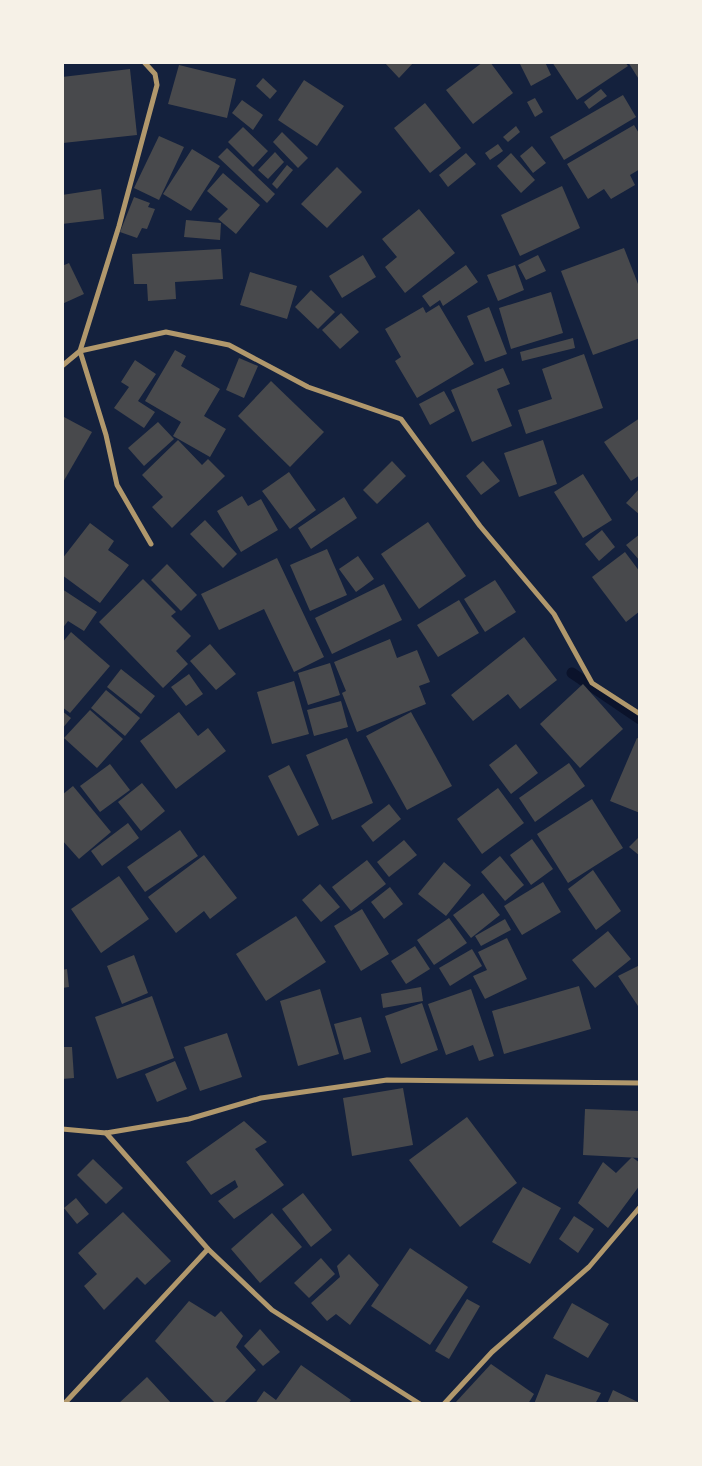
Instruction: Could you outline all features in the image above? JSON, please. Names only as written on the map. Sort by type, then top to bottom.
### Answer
[{"type":"street","points":[[144,62],[155,74],[156,85],[119,226],[80,351],[106,435],[117,485],[151,544]]},
{"type":"street","points":[[62,366],[80,351],[166,332],[228,345],[308,386],[401,419],[480,526],[554,614],[592,683],[640,714]]},
{"type":"street","points":[[62,1129],[106,1133],[189,1119],[261,1098],[387,1080],[640,1083]]},
{"type":"street","points":[[106,1133],[208,1249],[272,1310],[420,1404]]},
{"type":"street","points":[[444,1404],[492,1352],[589,1267],[640,1207]]},
{"type":"street","points":[[64,1404],[208,1249]]},
{"type":"building","points":[[384,62],[414,62],[399,78]]},
{"type":"building","points":[[483,62],[490,62],[513,93],[473,124],[446,90]]},
{"type":"building","points":[[519,62],[545,62],[551,75],[531,86]]},
{"type":"building","points":[[552,62],[625,62],[628,66],[577,100]]},
{"type":"building","points":[[628,62],[640,62],[640,81]]},
{"type":"building","points":[[179,65],[236,79],[227,118],[168,104]]},
{"type":"building","points":[[130,69],[137,135],[63,143],[62,77]]},
{"type":"building","points":[[263,78],[277,91],[270,99],[256,86]]},
{"type":"building","points":[[304,80],[344,106],[317,146],[278,120]]},
{"type":"building","points":[[601,89],[607,96],[589,109],[584,102]]},
{"type":"building","points":[[623,95],[636,117],[564,160],[550,137]]},
{"type":"building","points":[[535,98],[543,112],[535,117],[527,102]]},
{"type":"building","points":[[242,100],[263,115],[253,130],[232,113]]},
{"type":"building","points":[[425,103],[461,148],[430,173],[394,128]]},
{"type":"building","points":[[634,125],[640,135],[640,169],[630,175],[635,185],[611,199],[604,189],[588,199],[567,164]]},
{"type":"building","points":[[516,126],[520,132],[508,142],[503,137]]},
{"type":"building","points":[[243,127],[268,151],[253,167],[228,142]]},
{"type":"building","points":[[282,132],[308,158],[298,168],[273,142]]},
{"type":"building","points":[[159,136],[184,147],[159,200],[134,188]]},
{"type":"building","points":[[498,144],[503,151],[490,160],[485,153]]},
{"type":"building","points":[[532,146],[546,163],[533,173],[520,156]]},
{"type":"building","points":[[227,148],[275,194],[267,203],[218,157]]},
{"type":"building","points":[[192,149],[220,166],[191,211],[163,194]]},
{"type":"building","points":[[275,152],[284,162],[268,179],[258,170]]},
{"type":"building","points":[[466,153],[476,164],[448,187],[439,175]]},
{"type":"building","points":[[511,153],[535,180],[521,193],[497,166]]},
{"type":"building","points":[[287,165],[293,170],[277,189],[272,184]]},
{"type":"building","points":[[337,167],[362,192],[327,228],[301,204]]},
{"type":"building","points":[[223,173],[260,205],[236,234],[218,219],[228,209],[207,191]]},
{"type":"building","points":[[562,186],[580,228],[520,256],[501,215]]},
{"type":"building","points":[[101,189],[104,219],[62,224],[62,195]]},
{"type":"building","points":[[134,197],[150,203],[148,207],[155,209],[147,229],[142,228],[137,238],[120,232]]},
{"type":"building","points":[[419,209],[455,253],[405,293],[385,267],[397,257],[382,239]]},
{"type":"building","points":[[186,220],[221,223],[220,240],[184,237]]},
{"type":"building","points":[[624,248],[640,289],[640,338],[593,355],[561,271]]},
{"type":"building","points":[[221,249],[223,279],[175,282],[176,299],[148,301],[147,284],[134,284],[132,254]]},
{"type":"building","points":[[363,255],[376,277],[342,298],[329,276]]},
{"type":"building","points":[[538,255],[546,271],[526,280],[518,265]]},
{"type":"building","points":[[69,263],[84,294],[62,304],[62,266]]},
{"type":"building","points":[[466,265],[478,282],[443,306],[440,300],[430,307],[422,296]]},
{"type":"building","points":[[515,265],[524,290],[498,301],[487,275]]},
{"type":"building","points":[[250,272],[297,286],[287,319],[240,305]]},
{"type":"building","points":[[311,290],[335,312],[318,329],[295,307]]},
{"type":"building","points":[[551,292],[563,333],[511,349],[499,308]]},
{"type":"building","points":[[439,305],[474,364],[417,398],[395,361],[401,357],[385,329],[423,307],[426,313]]},
{"type":"building","points":[[489,307],[507,354],[485,362],[467,316]]},
{"type":"building","points":[[341,313],[359,332],[340,349],[322,330]]},
{"type":"building","points":[[573,338],[575,348],[522,361],[520,352]]},
{"type":"building","points":[[175,350],[186,356],[181,366],[220,389],[204,416],[226,429],[210,457],[173,436],[181,422],[145,401]]},
{"type":"building","points":[[584,354],[603,408],[526,434],[518,410],[552,399],[542,369]]},
{"type":"building","points":[[239,358],[258,366],[244,398],[226,390]]},
{"type":"building","points":[[135,360],[156,374],[138,401],[155,412],[144,428],[114,408],[129,387],[121,382]]},
{"type":"building","points":[[503,368],[510,384],[497,389],[512,426],[472,442],[451,390]]},
{"type":"building","points":[[271,381],[324,432],[290,467],[238,416]]},
{"type":"building","points":[[444,391],[455,411],[430,425],[419,404]]},
{"type":"building","points":[[64,417],[92,432],[62,484],[62,420]]},
{"type":"building","points":[[640,418],[640,475],[631,481],[604,442]]},
{"type":"building","points":[[158,422],[174,439],[144,466],[128,448]]},
{"type":"building","points":[[178,440],[202,465],[208,459],[225,476],[172,528],[152,507],[163,497],[142,475]]},
{"type":"building","points":[[543,440],[557,484],[519,497],[504,453]]},
{"type":"building","points":[[392,461],[406,476],[377,504],[363,490]]},
{"type":"building","points":[[483,461],[500,481],[481,495],[466,476]]},
{"type":"building","points":[[289,472],[316,510],[290,529],[262,491]]},
{"type":"building","points":[[583,474],[612,520],[583,538],[554,492]]},
{"type":"building","points":[[640,488],[640,515],[626,503]]},
{"type":"building","points":[[242,496],[248,506],[261,499],[278,530],[241,552],[217,511]]},
{"type":"building","points":[[344,497],[357,518],[311,549],[298,528]]},
{"type":"building","points":[[205,520],[237,554],[223,568],[190,534]]},
{"type":"building","points":[[428,522],[466,576],[419,609],[381,554]]},
{"type":"building","points":[[90,523],[114,541],[108,550],[129,565],[100,603],[62,575],[62,559]]},
{"type":"building","points":[[602,530],[615,547],[599,561],[585,544]]},
{"type":"building","points":[[640,534],[640,561],[626,545]]},
{"type":"building","points":[[327,549],[347,595],[310,611],[290,565]]},
{"type":"building","points":[[625,552],[640,572],[640,611],[626,622],[592,577]]},
{"type":"building","points":[[358,556],[374,579],[356,592],[339,569]]},
{"type":"building","points":[[277,558],[324,657],[294,672],[264,609],[219,630],[201,594]]},
{"type":"building","points":[[167,564],[197,595],[181,611],[151,580]]},
{"type":"building","points":[[143,579],[176,612],[171,616],[191,636],[176,651],[188,664],[163,688],[99,622]]},
{"type":"building","points":[[495,580],[516,612],[485,632],[464,599]]},
{"type":"building","points":[[384,584],[402,620],[332,654],[315,618]]},
{"type":"building","points":[[62,589],[97,612],[84,631],[68,621],[62,629]]},
{"type":"building","points":[[459,600],[479,633],[438,657],[417,625]]},
{"type":"building","points":[[71,632],[110,666],[70,713],[62,707],[62,643]]},
{"type":"building","points":[[524,637],[557,680],[520,709],[508,694],[473,721],[451,695]]},
{"type":"building","points":[[390,639],[397,658],[417,650],[430,682],[419,686],[426,704],[357,732],[342,693],[346,691],[334,662]]},
{"type":"building","points":[[210,644],[236,674],[216,690],[190,661]]},
{"type":"building","points":[[330,663],[340,695],[308,705],[298,673]]},
{"type":"building","points":[[121,669],[155,696],[141,714],[107,687]]},
{"type":"building","points":[[189,674],[203,694],[186,706],[171,687]]},
{"type":"building","points":[[294,681],[309,734],[272,744],[257,692]]},
{"type":"building","points":[[583,684],[623,729],[580,768],[540,724]]},
{"type":"building","points":[[106,690],[140,718],[125,736],[91,708]]},
{"type":"building","points":[[341,701],[348,727],[314,736],[307,710]]},
{"type":"building","points":[[90,710],[123,739],[97,768],[64,738]]},
{"type":"building","points":[[62,711],[71,718],[62,729]]},
{"type":"building","points":[[179,712],[198,736],[208,728],[226,751],[176,789],[140,741]]},
{"type":"building","points":[[411,712],[452,786],[407,810],[366,736]]},
{"type":"building","points":[[347,738],[373,803],[332,820],[306,755]]},
{"type":"building","points":[[637,738],[640,739],[640,813],[610,801]]},
{"type":"building","points":[[516,744],[538,773],[511,794],[489,765]]},
{"type":"building","points":[[569,763],[585,786],[535,822],[519,798]]},
{"type":"building","points":[[110,764],[130,790],[100,812],[80,786]]},
{"type":"building","points":[[289,765],[319,825],[298,836],[268,776]]},
{"type":"building","points":[[142,783],[165,811],[141,831],[118,802]]},
{"type":"building","points":[[73,786],[111,832],[79,859],[62,840],[62,795]]},
{"type":"building","points":[[498,788],[524,823],[482,854],[457,819]]},
{"type":"building","points":[[592,799],[623,848],[568,883],[537,834]]},
{"type":"building","points":[[389,804],[401,819],[373,842],[361,826]]},
{"type":"building","points":[[128,823],[139,838],[102,866],[91,851]]},
{"type":"building","points":[[180,830],[198,856],[145,892],[127,867]]},
{"type":"building","points":[[640,836],[640,856],[629,847]]},
{"type":"building","points":[[532,839],[553,869],[531,885],[510,855]]},
{"type":"building","points":[[404,840],[417,855],[389,877],[377,862]]},
{"type":"building","points":[[204,855],[237,898],[210,919],[204,911],[176,933],[148,897]]},
{"type":"building","points":[[500,856],[524,885],[505,901],[481,872]]},
{"type":"building","points":[[367,860],[386,884],[351,911],[332,887]]},
{"type":"building","points":[[444,862],[471,885],[446,916],[418,894]]},
{"type":"building","points":[[593,870],[621,911],[596,930],[568,889]]},
{"type":"building","points":[[119,876],[149,919],[101,953],[71,909]]},
{"type":"building","points":[[543,882],[561,912],[522,935],[504,906]]},
{"type":"building","points":[[320,884],[340,907],[321,922],[302,900]]},
{"type":"building","points":[[390,887],[403,904],[384,919],[371,902]]},
{"type":"building","points":[[483,893],[500,915],[471,938],[453,915]]},
{"type":"building","points":[[362,909],[389,954],[361,971],[334,926]]},
{"type":"building","points":[[296,916],[326,962],[266,1001],[236,954]]},
{"type":"building","points":[[449,918],[467,943],[434,965],[417,940]]},
{"type":"building","points":[[505,919],[511,930],[481,946],[475,936]]},
{"type":"building","points":[[608,931],[631,959],[595,988],[572,960]]},
{"type":"building","points":[[507,938],[527,979],[485,999],[473,976],[487,970],[478,952]]},
{"type":"building","points":[[415,946],[430,969],[406,984],[391,961]]},
{"type":"building","points":[[472,949],[482,966],[450,986],[439,968]]},
{"type":"building","points":[[134,955],[148,993],[122,1004],[107,966]]},
{"type":"building","points":[[640,965],[640,1009],[618,976]]},
{"type":"building","points":[[67,969],[69,987],[62,988],[62,970]]},
{"type":"building","points":[[579,986],[591,1029],[504,1054],[492,1011]]},
{"type":"building","points":[[421,987],[423,1001],[383,1008],[381,994]]},
{"type":"building","points":[[320,989],[339,1054],[298,1066],[280,1001]]},
{"type":"building","points":[[471,989],[494,1056],[479,1061],[473,1045],[446,1055],[428,1004]]},
{"type":"building","points":[[152,996],[174,1058],[117,1079],[95,1017]]},
{"type":"building","points":[[422,1003],[438,1050],[401,1064],[385,1016]]},
{"type":"building","points":[[361,1017],[371,1052],[344,1060],[334,1024]]},
{"type":"building","points":[[227,1033],[242,1077],[200,1091],[184,1047]]},
{"type":"building","points":[[62,1047],[72,1047],[74,1078],[62,1079]]},
{"type":"building","points":[[175,1061],[187,1089],[157,1102],[145,1074]]},
{"type":"building","points":[[403,1088],[413,1145],[352,1156],[343,1098]]},
{"type":"building","points":[[585,1109],[640,1111],[640,1158],[583,1155]]},
{"type":"building","points":[[467,1117],[517,1183],[460,1227],[409,1160]]},
{"type":"building","points":[[244,1121],[267,1142],[255,1149],[284,1185],[234,1219],[218,1201],[238,1187],[235,1180],[211,1195],[186,1162]]},
{"type":"building","points":[[632,1157],[640,1163],[640,1185],[608,1228],[578,1203],[603,1162],[616,1173]]},
{"type":"building","points":[[93,1159],[123,1188],[106,1204],[77,1175]]},
{"type":"building","points":[[523,1187],[561,1208],[530,1264],[492,1242]]},
{"type":"building","points":[[303,1193],[332,1230],[311,1247],[282,1209]]},
{"type":"building","points":[[76,1198],[89,1214],[77,1224],[64,1208]]},
{"type":"building","points":[[123,1212],[171,1261],[145,1285],[137,1277],[104,1310],[84,1286],[97,1274],[78,1253]]},
{"type":"building","points":[[272,1213],[302,1247],[260,1283],[231,1249]]},
{"type":"building","points":[[574,1216],[594,1229],[578,1253],[559,1239]]},
{"type":"building","points":[[410,1248],[468,1287],[430,1345],[371,1306]]},
{"type":"building","points":[[349,1254],[379,1285],[350,1325],[336,1314],[327,1321],[311,1303],[340,1277],[337,1266]]},
{"type":"building","points":[[321,1258],[335,1274],[309,1298],[294,1283]]},
{"type":"building","points":[[467,1299],[480,1306],[449,1359],[435,1351]]},
{"type":"building","points":[[189,1301],[215,1317],[221,1311],[243,1336],[236,1347],[256,1370],[223,1404],[216,1404],[155,1341]]},
{"type":"building","points":[[572,1303],[609,1324],[588,1358],[553,1338]]},
{"type":"building","points":[[260,1329],[280,1352],[263,1366],[244,1346]]},
{"type":"building","points":[[491,1364],[534,1394],[528,1404],[455,1403]]},
{"type":"building","points":[[301,1365],[351,1400],[348,1404],[255,1404],[264,1391],[276,1400]]},
{"type":"building","points":[[546,1374],[601,1393],[595,1404],[534,1404]]},
{"type":"building","points":[[147,1377],[172,1404],[118,1404]]},
{"type":"building","points":[[613,1390],[640,1403],[640,1404],[607,1404]]},
{"type":"waterway","points":[[572,673],[640,719]]}]
